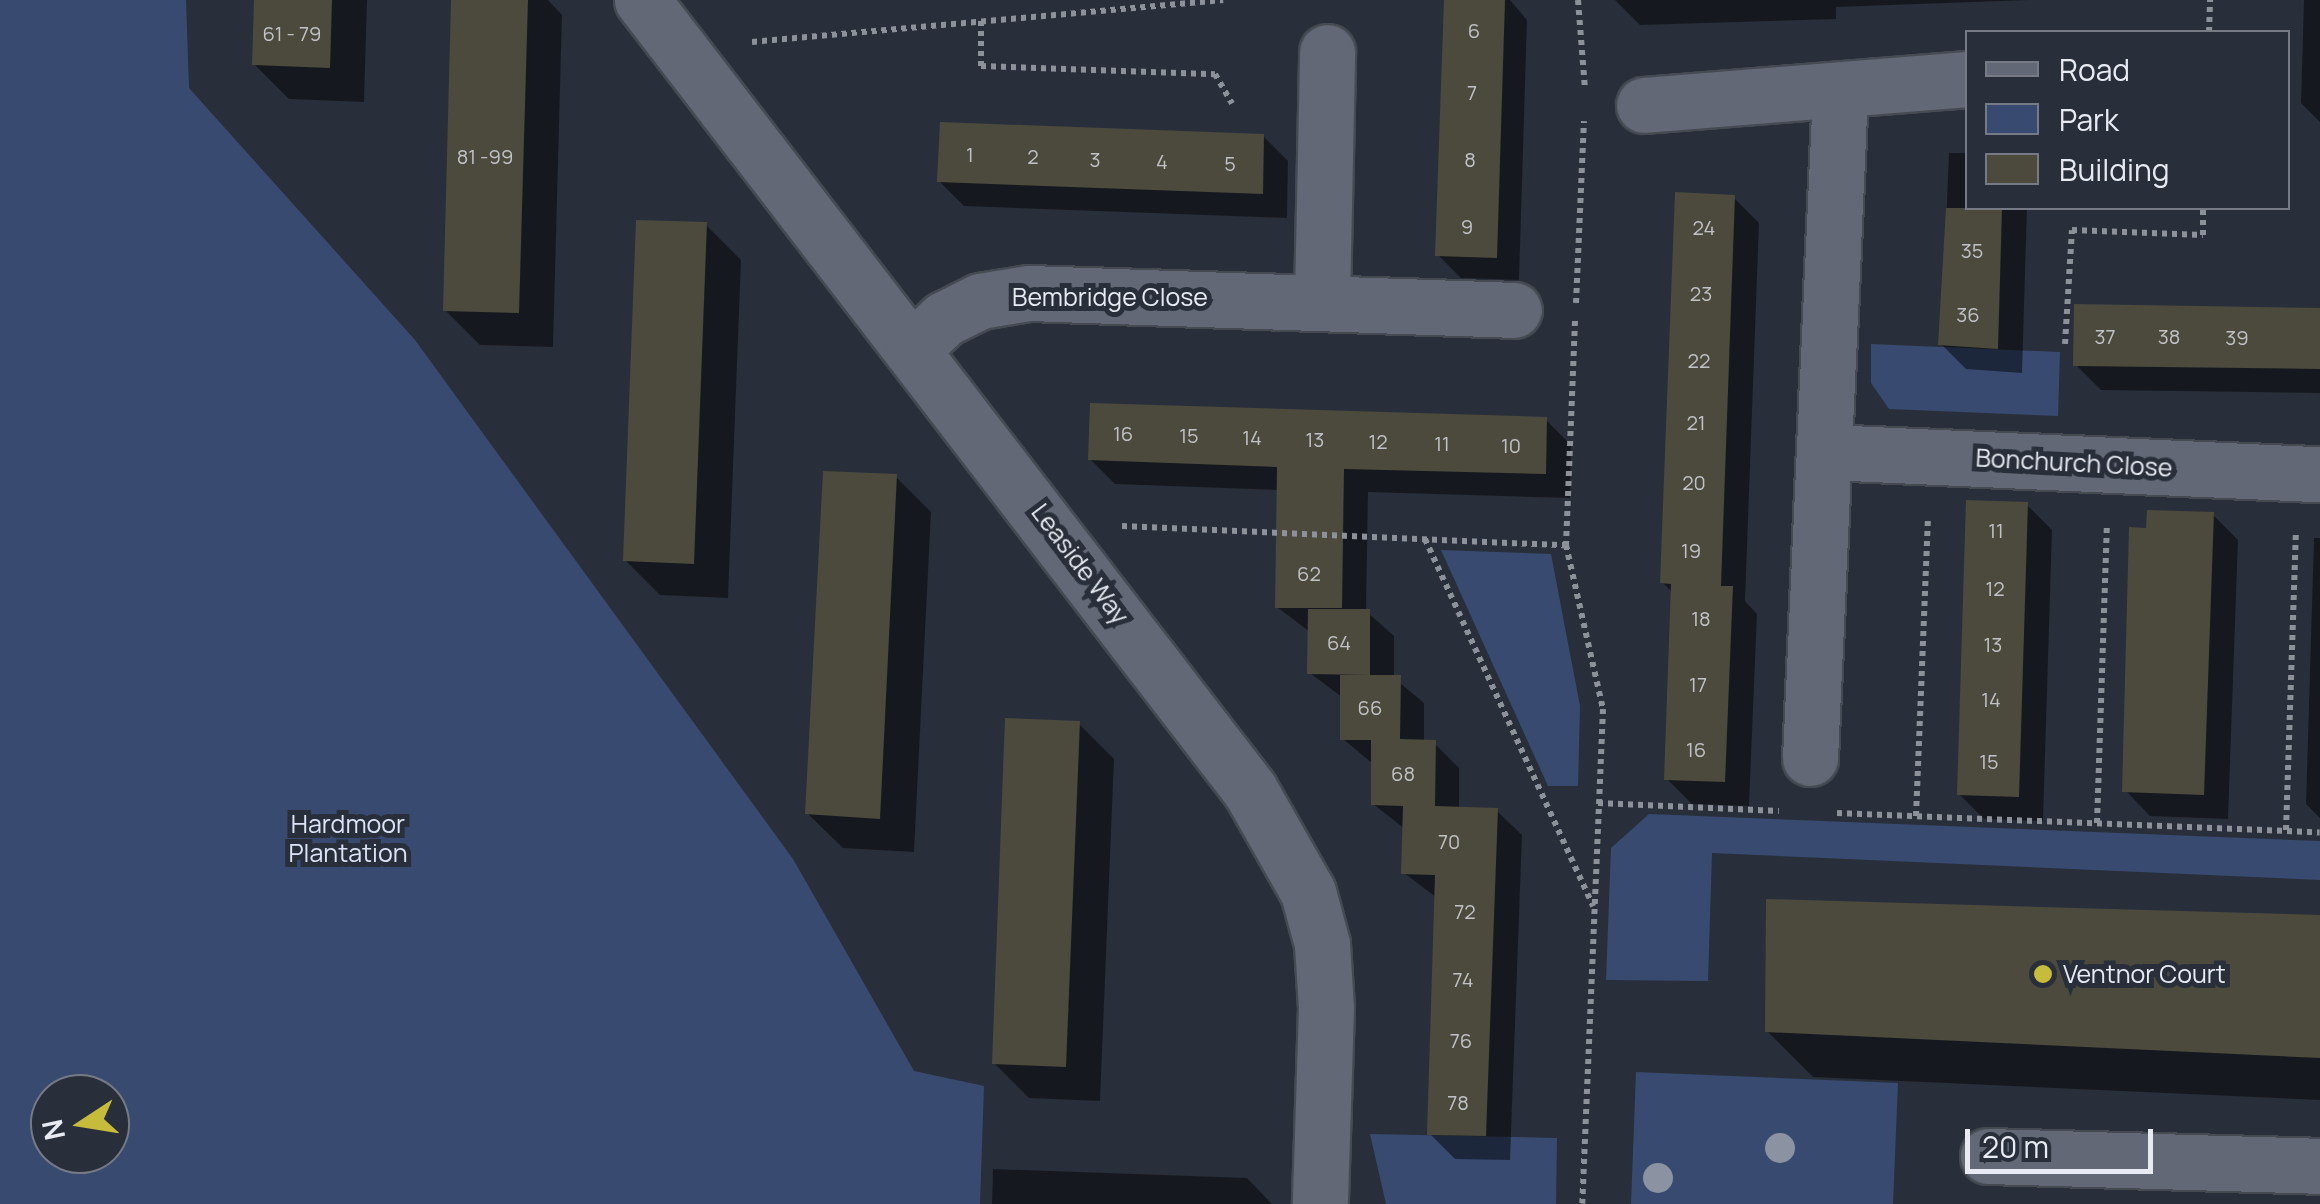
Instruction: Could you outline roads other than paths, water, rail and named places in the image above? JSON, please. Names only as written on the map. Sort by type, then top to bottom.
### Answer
[{"type":"street","name":"Leaside Way","points":[[642,0],[675,48],[914,347],[1250,790],[1308,892],[1322,944],[1326,1008],[1320,1204]]},
{"type":"street","points":[[1322,299],[1327,52]]},
{"type":"street","points":[[1644,105],[1965,79]]},
{"type":"street","points":[[1810,758],[1828,452],[1840,92]]},
{"type":"street","name":"Bembridge Close","points":[[914,347],[944,319],[980,302],[1029,293],[1322,299],[1514,310]]},
{"type":"street","name":"Bonchurch Close","points":[[1828,452],[2309,474]]},
{"type":"street","points":[[1988,1156],[2221,1183],[2320,1166]]},
{"type":"place","name":"Ventnor Court","points":[[2043,974]]},
{"type":"park label","name":"Hardmoor Plantation","points":[[348,840]]}]
